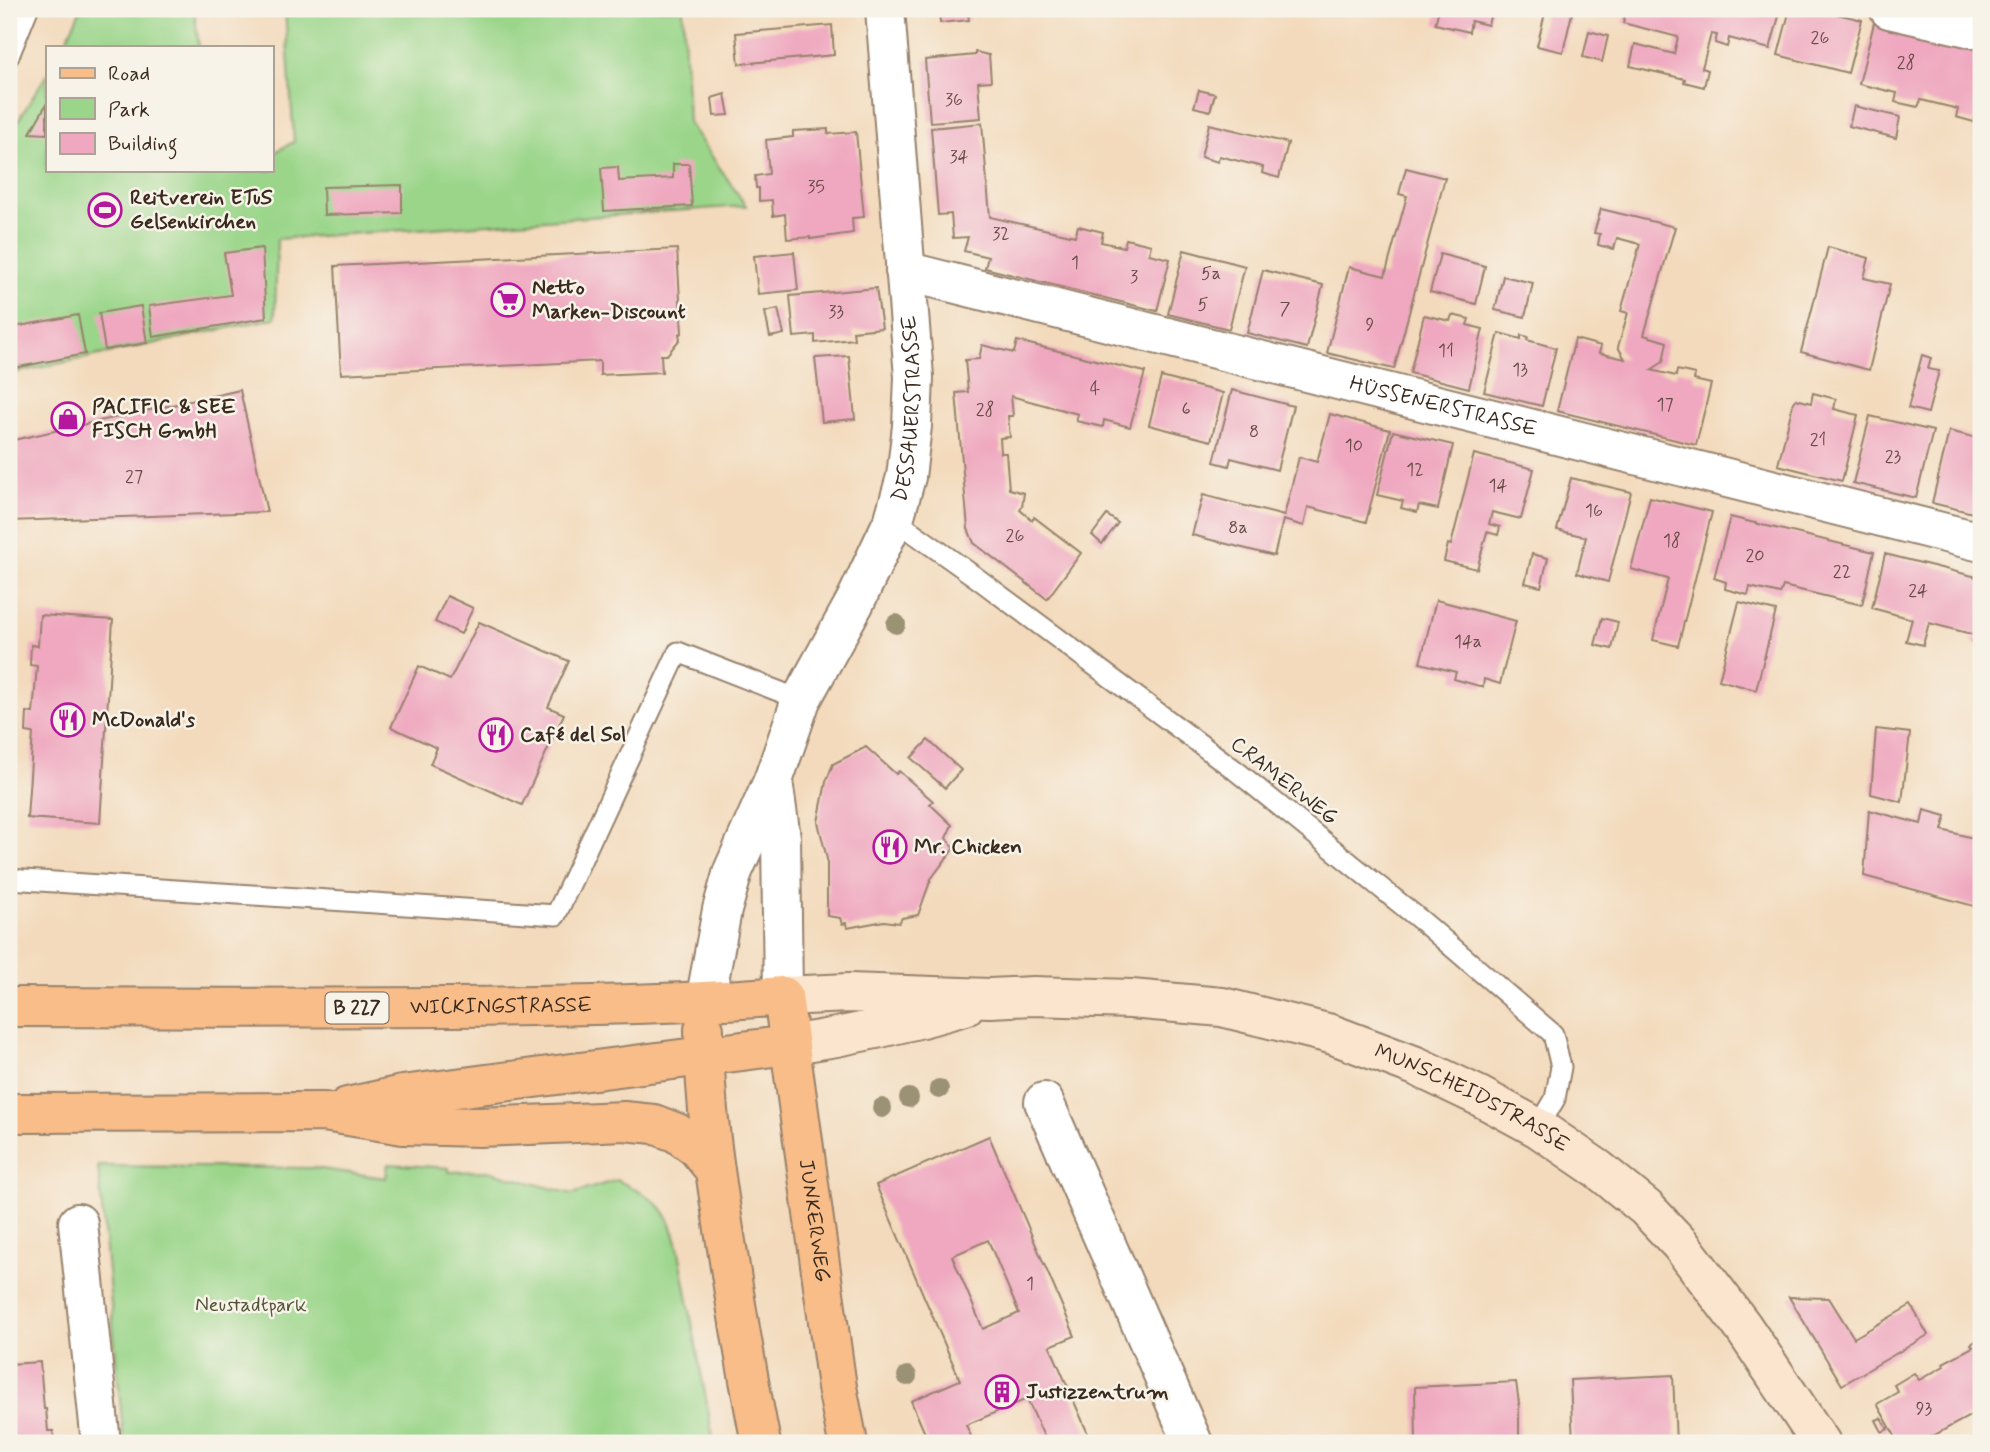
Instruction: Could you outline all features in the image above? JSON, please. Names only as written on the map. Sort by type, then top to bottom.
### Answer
[{"type":"main road","name":"MUNSCHEIDSTRASSE","points":[[783,996],[849,992],[990,998],[1033,996],[1131,999],[1222,1007],[1331,1034],[1416,1066],[1538,1128],[1598,1168],[1646,1208],[1681,1245],[1743,1327],[1821,1443]]},
{"type":"main road","name":"WICKINGSTRASSE","points":[[9,1007],[244,1009],[705,1002],[783,996]]},
{"type":"main road","name":"JUNKERWEG","points":[[783,996],[836,1387],[848,1443]]},
{"type":"main road","name":"MUNSCHEIDSTRASSE","points":[[788,1045],[880,1030],[990,998]]},
{"type":"main road","points":[[705,1002],[707,1110],[714,1169],[761,1443]]},
{"type":"main road","points":[[324,1112],[402,1095],[788,1045]]},
{"type":"main road","points":[[9,1113],[324,1112],[403,1125],[479,1127],[624,1121],[654,1124],[677,1133],[696,1147],[714,1169]]},
{"type":"street","name":"DESSAUERSTRASSE","points":[[705,1002],[722,910],[733,871],[773,781],[801,700],[855,602],[894,519],[906,477],[914,377],[885,9]]},
{"type":"street","points":[[1889,9],[1972,22]]},
{"type":"street","name":"HÜSSENERSTRASSE","points":[[905,271],[1981,542]]},
{"type":"street","name":"DESSAUERSTRASSE","points":[[773,781],[781,838],[783,996]]},
{"type":"street","points":[[1044,1102],[1193,1443]]},
{"type":"street","points":[[78,1223],[102,1443]]},
{"type":"lane","points":[[9,56],[28,9]]},
{"type":"lane","name":"CRAMERWEG","points":[[894,519],[1235,770],[1423,922],[1553,1034],[1561,1068],[1555,1099],[1538,1128]]},
{"type":"lane","points":[[9,879],[556,915],[678,652],[801,700]]},
{"type":"green space","points":[[81,9],[194,9],[199,46],[63,46]]},
{"type":"green space","points":[[285,9],[683,9],[688,122],[746,206],[277,239],[275,318],[9,374],[9,135],[46,76],[46,172],[273,172],[273,153],[294,142]]},
{"type":"green space","name":"Neustadtpark","points":[[388,1164],[449,1168],[449,1172],[488,1171],[572,1194],[617,1180],[658,1204],[669,1220],[678,1246],[714,1443],[124,1443],[98,1166],[314,1168],[386,1178]]},
{"type":"building","points":[[939,9],[967,9],[969,20],[940,23]]},
{"type":"building","points":[[1439,9],[1492,9],[1488,25],[1471,21],[1469,32],[1435,24]]},
{"type":"building","points":[[1546,9],[1570,9],[1572,13],[1563,52],[1537,46]]},
{"type":"building","points":[[1627,9],[1781,9],[1770,49],[1729,38],[1727,47],[1715,43],[1717,35],[1711,34],[1702,68],[1708,70],[1704,87],[1684,82],[1685,79],[1630,66],[1635,44],[1674,54],[1678,37],[1623,23]]},
{"type":"building","points":[[1790,9],[1816,9],[1862,20],[1848,73],[1778,55]]},
{"type":"building","points":[[1874,23],[1981,50],[1981,114],[1976,113],[1974,122],[1956,117],[1958,109],[1921,100],[1918,107],[1895,102],[1897,93],[1859,84]]},
{"type":"building","points":[[832,25],[834,55],[739,64],[736,33]]},
{"type":"building","points":[[1589,31],[1608,36],[1602,62],[1583,57]]},
{"type":"building","points":[[975,52],[989,55],[991,81],[978,82],[981,118],[930,122],[925,60],[975,55]]},
{"type":"building","points":[[1199,90],[1215,94],[1210,111],[1194,107]]},
{"type":"building","points":[[725,94],[729,115],[714,116],[712,98]]},
{"type":"building","points":[[46,105],[46,134],[30,133]]},
{"type":"building","points":[[1854,106],[1900,117],[1896,138],[1849,126]]},
{"type":"building","points":[[982,123],[990,217],[1075,236],[1078,226],[1103,232],[1101,242],[1124,247],[1126,239],[1151,245],[1149,254],[1170,259],[1157,311],[985,268],[988,257],[964,251],[968,237],[953,238],[951,214],[938,215],[931,128]]},
{"type":"building","points":[[1209,124],[1288,143],[1279,178],[1262,173],[1263,167],[1219,156],[1218,162],[1201,157]]},
{"type":"building","points":[[828,129],[828,134],[856,132],[864,217],[852,218],[853,233],[787,239],[785,214],[773,216],[772,200],[759,201],[759,188],[756,188],[755,176],[769,174],[766,140],[793,137],[793,131]]},
{"type":"building","points":[[673,164],[689,164],[692,206],[604,211],[601,168],[618,167],[619,181],[673,178]]},
{"type":"building","points":[[1406,168],[1445,178],[1394,369],[1327,353],[1349,267],[1385,276],[1407,196],[1399,194]]},
{"type":"building","points":[[402,185],[402,213],[324,215],[323,187]]},
{"type":"building","points":[[1601,209],[1675,227],[1644,335],[1667,342],[1663,362],[1651,370],[1676,376],[1677,370],[1695,374],[1694,380],[1711,384],[1696,445],[1557,411],[1575,339],[1601,346],[1599,353],[1625,359],[1618,347],[1628,313],[1621,311],[1640,244],[1617,238],[1614,249],[1598,245],[1600,234],[1594,233]]},
{"type":"building","points":[[1828,247],[1869,258],[1864,278],[1890,284],[1869,370],[1801,352]]},
{"type":"building","points":[[262,248],[266,318],[153,337],[149,306],[231,295],[224,253]]},
{"type":"building","name":"Netto Marken-Discount","points":[[677,249],[682,333],[667,355],[661,355],[662,372],[600,375],[600,361],[341,374],[335,266]]},
{"type":"building","points":[[1184,250],[1245,266],[1229,329],[1168,314]]},
{"type":"building","points":[[794,252],[798,290],[758,294],[754,256]]},
{"type":"building","points":[[1440,254],[1485,266],[1476,304],[1430,292]]},
{"type":"building","points":[[1263,270],[1323,285],[1307,348],[1247,333]]},
{"type":"building","points":[[1503,276],[1533,283],[1525,317],[1495,310]]},
{"type":"building","points":[[876,288],[882,328],[853,331],[854,339],[815,343],[815,335],[794,337],[790,296]]},
{"type":"building","points":[[141,306],[147,343],[105,350],[99,313]]},
{"type":"building","points":[[778,309],[784,334],[770,337],[765,312]]},
{"type":"building","points":[[78,315],[85,354],[9,369],[9,328]]},
{"type":"building","points":[[1424,315],[1450,321],[1452,315],[1469,319],[1467,325],[1483,329],[1469,388],[1410,373]]},
{"type":"building","points":[[1499,333],[1521,339],[1521,335],[1528,337],[1527,340],[1556,348],[1542,406],[1484,392]]},
{"type":"building","points":[[1017,341],[1145,372],[1130,427],[1104,420],[1103,427],[1076,421],[1078,414],[1011,396],[1013,416],[1008,416],[1010,437],[1000,438],[1001,453],[1006,453],[1009,489],[1024,493],[1020,510],[1032,520],[1034,517],[1081,553],[1047,599],[974,543],[968,529],[956,393],[968,392],[965,360],[979,359],[982,345],[1014,353]]},
{"type":"building","points":[[1922,355],[1931,358],[1928,369],[1939,371],[1928,413],[1908,408]]},
{"type":"building","points":[[849,356],[855,419],[822,422],[815,358]]},
{"type":"building","points":[[1161,377],[1223,393],[1211,441],[1149,425]]},
{"type":"building","points":[[240,390],[267,512],[9,521],[9,441]]},
{"type":"building","points":[[1232,390],[1293,406],[1277,470],[1231,458],[1229,466],[1214,462]]},
{"type":"building","points":[[1813,393],[1836,399],[1834,409],[1858,415],[1842,481],[1778,465],[1793,404],[1796,399],[1811,403]]},
{"type":"building","points":[[1330,414],[1390,430],[1366,522],[1308,507],[1304,526],[1283,520],[1274,556],[1192,535],[1203,495],[1284,516],[1299,457],[1317,462]]},
{"type":"building","points":[[1870,416],[1933,431],[1916,498],[1853,483]]},
{"type":"building","points":[[1393,431],[1453,445],[1438,509],[1419,505],[1417,512],[1401,508],[1403,501],[1377,495]]},
{"type":"building","points":[[1949,431],[1981,439],[1981,515],[1932,503]]},
{"type":"building","points":[[1474,454],[1534,469],[1521,519],[1492,512],[1489,524],[1500,527],[1498,535],[1487,532],[1477,569],[1444,561],[1448,544],[1451,545]]},
{"type":"building","points":[[1571,478],[1631,492],[1608,582],[1577,573],[1586,537],[1557,530]]},
{"type":"building","points":[[1650,497],[1712,512],[1678,646],[1653,640],[1668,579],[1631,569]]},
{"type":"building","points":[[1107,515],[1118,523],[1102,544],[1092,535]]},
{"type":"building","points":[[1730,517],[1874,552],[1862,605],[1783,586],[1780,594],[1750,587],[1748,595],[1725,589],[1726,582],[1714,578]]},
{"type":"building","points":[[1532,554],[1548,558],[1541,587],[1525,583]]},
{"type":"building","points":[[1885,554],[1981,578],[1980,646],[1972,643],[1975,635],[1929,623],[1923,645],[1906,641],[1912,619],[1872,608]]},
{"type":"building","points":[[447,596],[473,608],[461,634],[435,622]]},
{"type":"building","points":[[1436,600],[1516,621],[1500,684],[1484,679],[1483,687],[1454,679],[1456,672],[1420,663]]},
{"type":"building","points":[[1739,602],[1776,611],[1756,690],[1719,680]]},
{"type":"building","points":[[40,615],[113,620],[100,823],[27,818],[33,733],[26,732],[27,712],[33,713],[37,666],[30,665],[31,645],[38,646]]},
{"type":"building","points":[[1602,618],[1618,622],[1612,649],[1595,645]]},
{"type":"building","points":[[479,622],[569,661],[548,707],[564,714],[522,805],[430,764],[437,748],[391,727],[419,666],[450,680]]},
{"type":"building","points":[[1876,729],[1910,733],[1902,802],[1871,794]]},
{"type":"building","points":[[928,740],[961,770],[945,788],[911,758]]},
{"type":"building","points":[[866,747],[896,774],[899,771],[933,801],[930,804],[952,825],[946,838],[954,848],[931,879],[918,915],[902,918],[899,923],[884,921],[847,928],[840,918],[827,916],[827,859],[818,822],[826,782],[833,764]]},
{"type":"building","points":[[1869,810],[1921,824],[1924,810],[1946,816],[1942,830],[1981,840],[1981,908],[1864,876]]},
{"type":"building","points":[[989,1136],[1075,1336],[1050,1346],[1092,1443],[1047,1443],[1027,1399],[966,1425],[974,1443],[929,1443],[911,1401],[960,1380],[876,1185]],"holes":[[[988,1240],[1019,1313],[983,1329],[952,1256]]]},
{"type":"building","points":[[1789,1297],[1829,1298],[1854,1338],[1911,1305],[1928,1335],[1842,1385]]},
{"type":"building","points":[[1981,1338],[1981,1410],[1920,1443],[1899,1443],[1877,1404],[1898,1392],[1894,1385],[1914,1373],[1919,1380],[1973,1347],[1971,1344]]},
{"type":"building","points":[[40,1362],[44,1409],[48,1431],[53,1431],[54,1443],[9,1443],[9,1364]]},
{"type":"building","points":[[1673,1375],[1676,1443],[1656,1443],[1655,1440],[1573,1443],[1570,1380]]},
{"type":"building","points":[[1516,1382],[1519,1443],[1416,1443],[1415,1387]]},
{"type":"building","points":[[1881,1418],[1888,1429],[1882,1432],[1876,1420]]},
{"type":"place","name":"Reitverein ETuS Gelsenkirchen","points":[[105,210]]},
{"type":"place","name":"Netto Marken-Discount","points":[[508,300]]},
{"type":"place","name":"PACIFIC & SEE FISCH GmbH","points":[[68,419]]},
{"type":"place","name":"McDonald's","points":[[68,720]]},
{"type":"place","name":"Café del Sol","points":[[496,735]]},
{"type":"place","name":"Mr. Chicken","points":[[890,847]]},
{"type":"place","name":"Justizzentrum","points":[[1002,1392]]}]
